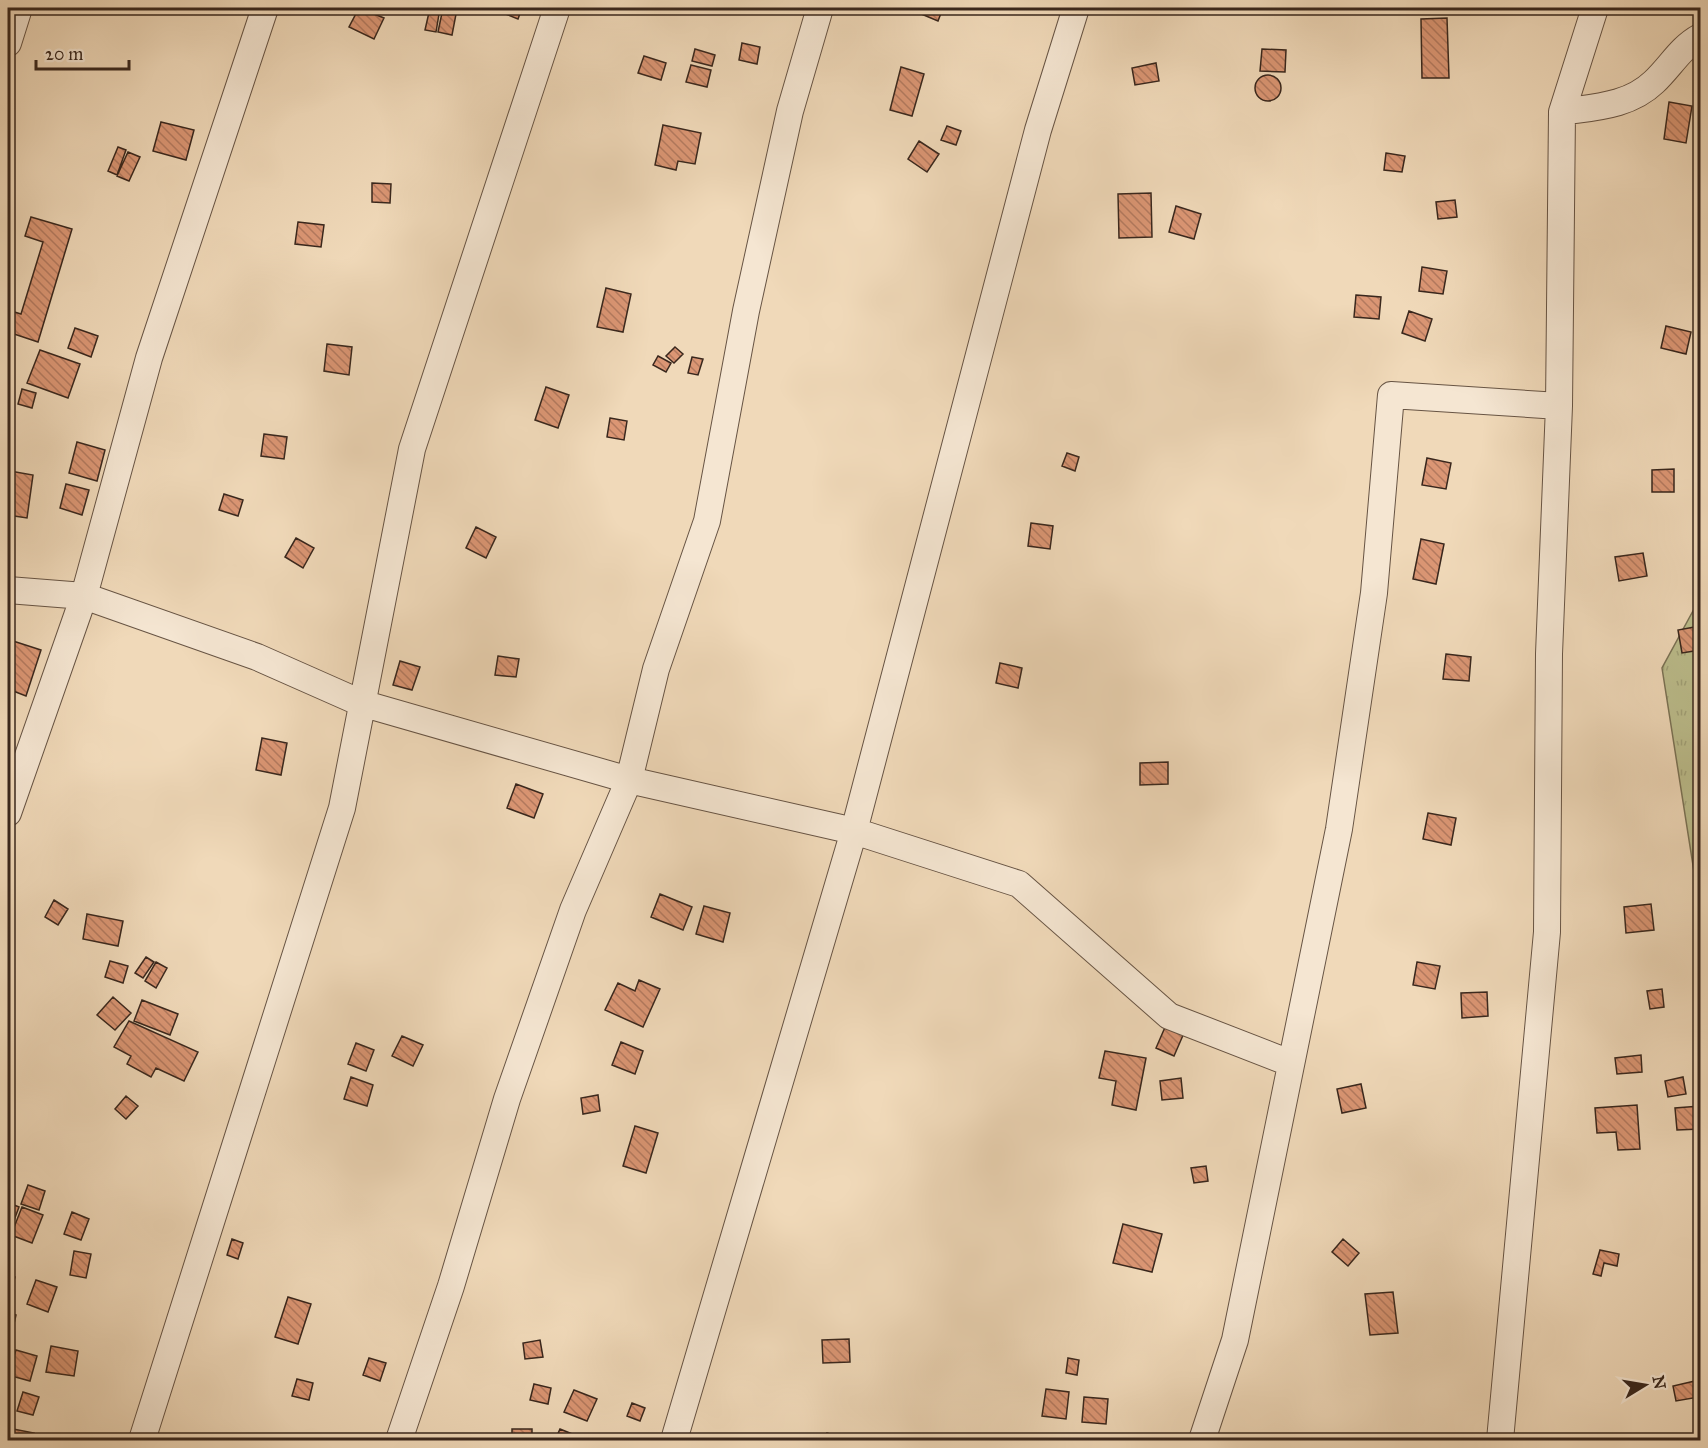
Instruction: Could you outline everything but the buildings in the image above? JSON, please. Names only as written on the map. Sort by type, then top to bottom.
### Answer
[{"type":"street","points":[[8,43],[20,8]]},
{"type":"street","points":[[8,813],[84,596],[149,358],[265,8]]},
{"type":"street","points":[[142,1440],[342,808],[411,449],[557,8]]},
{"type":"street","points":[[399,1440],[452,1286],[507,1099],[573,910],[629,780],[656,669],[707,521],[746,310],[788,122],[820,8]]},
{"type":"street","points":[[674,1440],[854,831],[1038,130],[1076,8]]},
{"type":"street","points":[[1500,1440],[1547,932],[1549,654],[1559,406],[1562,112],[1595,8]]},
{"type":"street","points":[[1562,112],[1621,103],[1653,83],[1685,45],[1701,37]]},
{"type":"street","points":[[1202,1440],[1235,1340],[1341,817],[1374,593],[1391,395],[1559,406]]},
{"type":"street","points":[[8,590],[84,596],[257,657],[361,703],[629,780],[854,831],[1020,884],[1169,1016],[1290,1063]]},
{"type":"green space","points":[[1700,598],[1700,910],[1662,668]]}]
